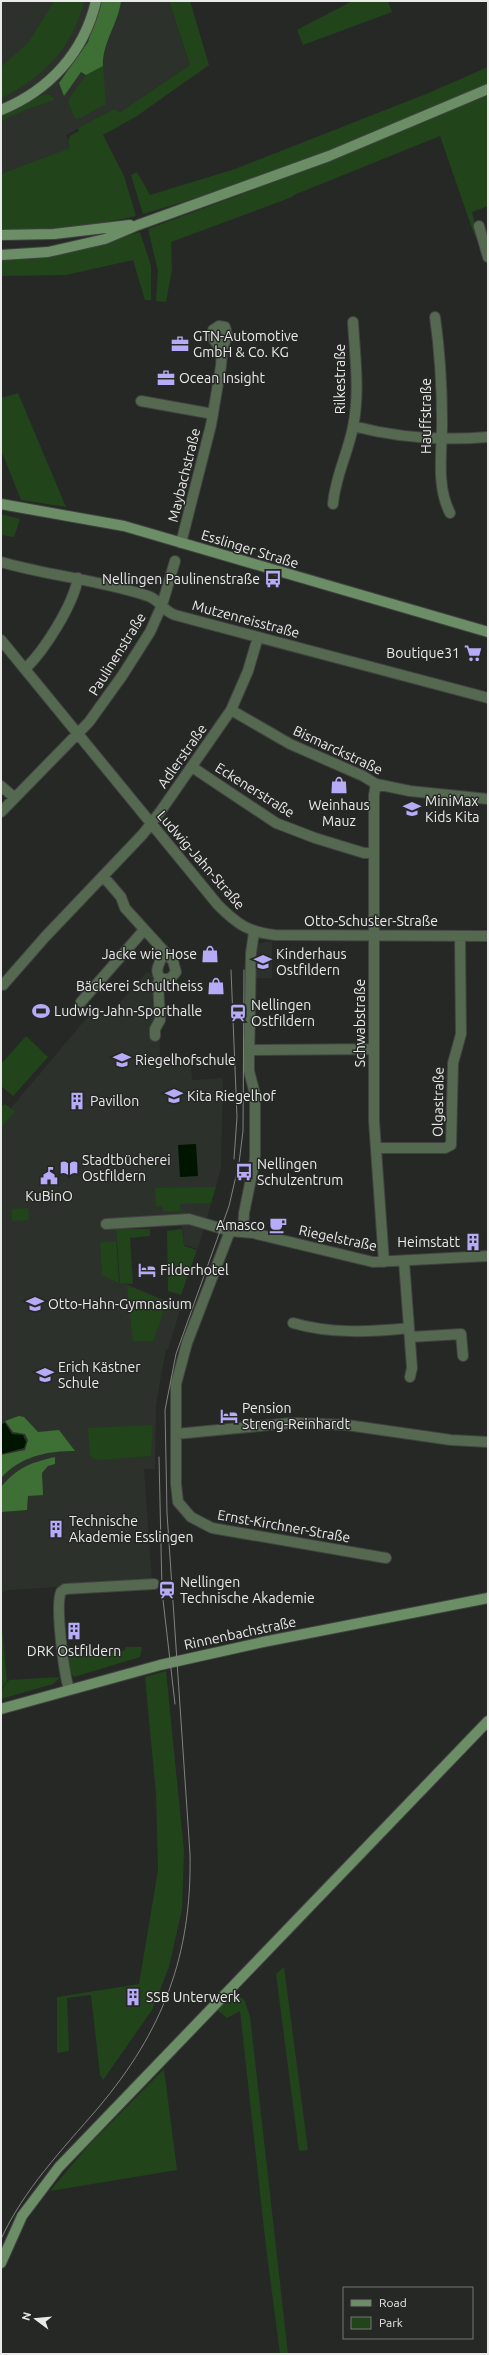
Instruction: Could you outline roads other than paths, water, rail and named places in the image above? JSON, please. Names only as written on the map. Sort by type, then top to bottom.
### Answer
[{"type":"main road","points":[[1,110],[30,95],[61,70],[83,38],[96,1]]},
{"type":"main road","points":[[1,255],[35,254],[76,247],[105,239],[138,225],[329,156],[488,90]]},
{"type":"main road","points":[[1,235],[54,234],[138,225]]},
{"type":"main road","name":"Esslinger Straße","points":[[1,504],[107,522],[488,632]]},
{"type":"main road","name":"Rinnenbachstraße","points":[[1,1709],[160,1665],[258,1643],[488,1598]]},
{"type":"main road","points":[[1,2262],[22,2216],[59,2167],[488,1721]]},
{"type":"street","points":[[479,226],[488,257]]},
{"type":"street","name":"Hauffstraße","points":[[435,317],[441,388],[440,440],[442,482],[446,503],[450,513]]},
{"type":"street","name":"Rilkestraße","points":[[333,504],[334,490],[354,426],[357,383],[353,322]]},
{"type":"street","name":"Maybachstraße","points":[[180,544],[202,465],[213,414],[221,366],[222,350]]},
{"type":"street","name":"Maybachstraße","points":[[141,401],[213,414]]},
{"type":"street","points":[[354,426],[405,436],[440,440],[488,438]]},
{"type":"street","name":"Paulinenstraße","points":[[1,812],[78,734],[139,651],[150,632],[162,605],[175,561]]},
{"type":"street","name":"Mutzenreisstraße","points":[[1,562],[133,591],[155,598],[168,613],[488,698]]},
{"type":"street","points":[[25,669],[55,627],[71,600],[78,578]]},
{"type":"street","name":"Adlerstraße","points":[[3,985],[151,824],[231,710],[248,672],[258,637]]},
{"type":"street","name":"Ludwig-Jahn-Straße","points":[[3,647],[25,669],[218,905],[231,918],[254,932]]},
{"type":"street","name":"Bismarckstraße","points":[[231,710],[290,744],[363,776],[376,784],[410,791],[488,799]]},
{"type":"street","name":"Eckenerstraße","points":[[192,767],[276,823],[364,853],[374,853]]},
{"type":"street","name":"Schwabstraße","points":[[376,784],[374,853],[374,1049],[376,1148],[384,1262]]},
{"type":"street","points":[[1,786],[15,798]]},
{"type":"street","points":[[103,876],[144,930],[173,961],[176,972],[170,980],[161,979]]},
{"type":"street","points":[[81,1002],[144,930]]},
{"type":"street","points":[[243,1232],[244,1213],[255,1159],[255,1094],[249,1071],[251,953],[254,932]]},
{"type":"street","name":"Otto-Schuster-Straße","points":[[254,932],[275,934],[374,936],[488,936]]},
{"type":"street","name":"Olgastraße","points":[[376,1148],[445,1148],[451,1145],[453,1063],[461,1034],[460,936]]},
{"type":"street","points":[[161,979],[157,970],[164,951]]},
{"type":"street","points":[[156,1036],[155,1029],[160,1020],[158,983],[161,979]]},
{"type":"street","points":[[249,1050],[374,1049]]},
{"type":"street","name":"Riegelstraße","points":[[106,1224],[184,1219],[208,1224],[230,1231],[243,1232],[366,1260],[384,1262],[488,1256]]},
{"type":"street","name":"Ernst-Kirchner-Straße","points":[[230,1231],[210,1279],[177,1374],[176,1491],[178,1502],[185,1512],[204,1525],[225,1531],[386,1558]]},
{"type":"street","points":[[404,1261],[412,1368],[410,1378]]},
{"type":"street","points":[[293,1323],[311,1329],[461,1334],[463,1356]]},
{"type":"street","points":[[176,1434],[284,1424],[322,1424],[347,1425],[444,1440],[488,1442]]},
{"type":"street","points":[[69,1689],[63,1663],[59,1604],[60,1592],[65,1589],[154,1584]]},
{"type":"tram line","points":[[231,970],[237,1117],[234,1159]]},
{"type":"tram line","points":[[1,2239],[10,2221],[32,2187],[121,2079],[140,2050],[156,2020],[169,1990],[179,1958],[186,1925],[190,1854],[167,1513],[165,1410],[176,1354],[229,1206],[239,1163],[243,1131],[244,970]]},
{"type":"tram line","points":[[159,1457],[162,1591],[175,1704]]},
{"type":"place","name":"GTN-Automotive GmbH & Co. KG","points":[[180,344]]},
{"type":"place","name":"Ocean Insight","points":[[166,378]]},
{"type":"place","name":"Nellingen Paulinenstraße","points":[[273,579]]},
{"type":"place","name":"Boutique31","points":[[473,653]]},
{"type":"place","name":"Weinhaus Mauz","points":[[339,785]]},
{"type":"place","name":"MiniMax Kids Kita","points":[[412,809]]},
{"type":"place","name":"Jacke wie Hose","points":[[210,954]]},
{"type":"place","name":"Kinderhaus Ostfildern","points":[[263,962]]},
{"type":"place","name":"Bäckerei Schultheiss","points":[[216,986]]},
{"type":"place","name":"Ludwig-Jahn-Sporthalle","points":[[41,1011]]},
{"type":"place","name":"Nellingen Ostfildern","points":[[238,1013]]},
{"type":"place","name":"Riegelhofschule","points":[[122,1060]]},
{"type":"place","name":"Kita Riegelhof","points":[[174,1096]]},
{"type":"place","name":"Pavillon","points":[[77,1101]]},
{"type":"place","name":"Stadtbücherei Ostfildern","points":[[69,1168]]},
{"type":"place","name":"Nellingen Schulzentrum","points":[[244,1172]]},
{"type":"place","name":"KuBinO","points":[[49,1176]]},
{"type":"place","name":"Amasco","points":[[278,1225]]},
{"type":"place","name":"Heimstatt","points":[[473,1242]]},
{"type":"place","name":"Filderhotel","points":[[147,1270]]},
{"type":"place","name":"Otto-Hahn-Gymnasium","points":[[35,1304]]},
{"type":"place","name":"Erich Kästner Schule","points":[[45,1375]]},
{"type":"place","name":"Pension Streng-Reinhardt","points":[[229,1416]]},
{"type":"place","name":"Technische Akademie Esslingen","points":[[56,1529]]},
{"type":"place","name":"Nellingen Technische Akademie","points":[[167,1590]]},
{"type":"place","name":"DRK Ostfildern","points":[[74,1631]]},
{"type":"place","name":"SSB Unterwerk","points":[[133,1997]]}]
